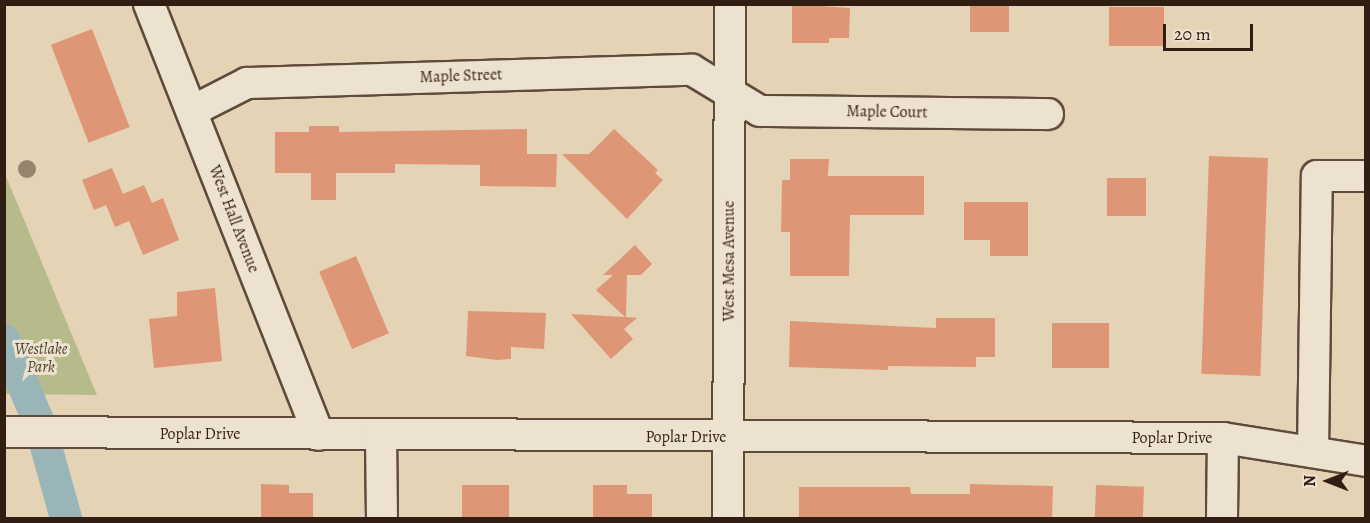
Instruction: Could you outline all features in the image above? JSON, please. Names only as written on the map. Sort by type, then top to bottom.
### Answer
[{"type":"street","name":"West Hall Avenue","points":[[149,4],[319,435]]},
{"type":"street","name":"West Mesa Avenue","points":[[728,519],[730,4]]},
{"type":"street","name":"Maple Street","points":[[192,111],[247,82],[693,70],[729,94]]},
{"type":"street","name":"Maple Court","points":[[729,94],[760,111],[1048,114]]},
{"type":"street","points":[[1313,452],[1317,176],[1365,176]]},
{"type":"street","name":"Poplar Drive","points":[[4,432],[728,438],[1223,438],[1365,461]]},
{"type":"street","points":[[381,436],[382,519]]},
{"type":"street","points":[[1222,519],[1223,438]]},
{"type":"green space","name":"Westlake Park","points":[[5,174],[97,395],[5,394]]},
{"type":"building","points":[[792,4],[850,8],[849,38],[829,38],[829,43],[792,43]]},
{"type":"building","points":[[970,4],[1009,4],[1009,32],[970,32]]},
{"type":"building","points":[[1109,7],[1164,7],[1164,46],[1109,46]]},
{"type":"building","points":[[92,29],[130,127],[89,143],[51,45]]},
{"type":"building","points":[[309,126],[339,126],[339,132],[527,129],[527,154],[557,154],[556,187],[480,186],[480,165],[395,164],[395,173],[336,173],[336,200],[311,200],[311,173],[275,173],[275,132],[309,132]]},
{"type":"building","points":[[614,129],[658,170],[655,173],[663,180],[627,219],[562,154],[589,154]]},
{"type":"building","points":[[1209,156],[1268,158],[1260,376],[1201,374]]},
{"type":"building","points":[[790,159],[829,159],[828,176],[924,176],[924,215],[850,215],[849,276],[790,276],[790,232],[781,232],[782,180],[790,180]]},
{"type":"building","points":[[112,168],[123,194],[144,185],[152,203],[163,198],[179,240],[143,255],[129,221],[115,227],[106,205],[94,210],[82,180]]},
{"type":"building","points":[[1107,178],[1146,178],[1146,216],[1107,216]]},
{"type":"building","points":[[964,202],[1028,202],[1028,256],[990,256],[990,240],[964,240]]},
{"type":"building","points":[[635,245],[652,264],[641,275],[627,275],[626,317],[637,318],[624,329],[633,339],[611,359],[571,314],[625,317],[596,290],[613,275],[603,275]]},
{"type":"building","points":[[356,256],[389,333],[352,349],[319,272]]},
{"type":"building","points":[[215,288],[222,361],[154,368],[149,319],[177,316],[177,292]]},
{"type":"building","points":[[468,311],[546,313],[544,349],[511,347],[511,359],[497,360],[466,356]]},
{"type":"building","points":[[936,318],[995,318],[995,357],[976,357],[976,367],[888,366],[888,370],[789,367],[790,321],[936,328]]},
{"type":"building","points":[[1052,323],[1109,323],[1109,368],[1052,368]]},
{"type":"building","points":[[261,484],[289,485],[289,493],[313,493],[313,519],[261,519]]},
{"type":"building","points":[[970,484],[1053,486],[1052,519],[799,519],[799,487],[910,487],[911,494],[970,494]]},
{"type":"building","points":[[462,485],[509,485],[509,518],[462,518]]},
{"type":"building","points":[[593,485],[627,485],[627,494],[652,494],[652,519],[593,519]]},
{"type":"building","points":[[1096,485],[1144,487],[1143,518],[1095,518]]},
{"type":"waterway","points":[[4,340],[40,425],[66,518]]}]
